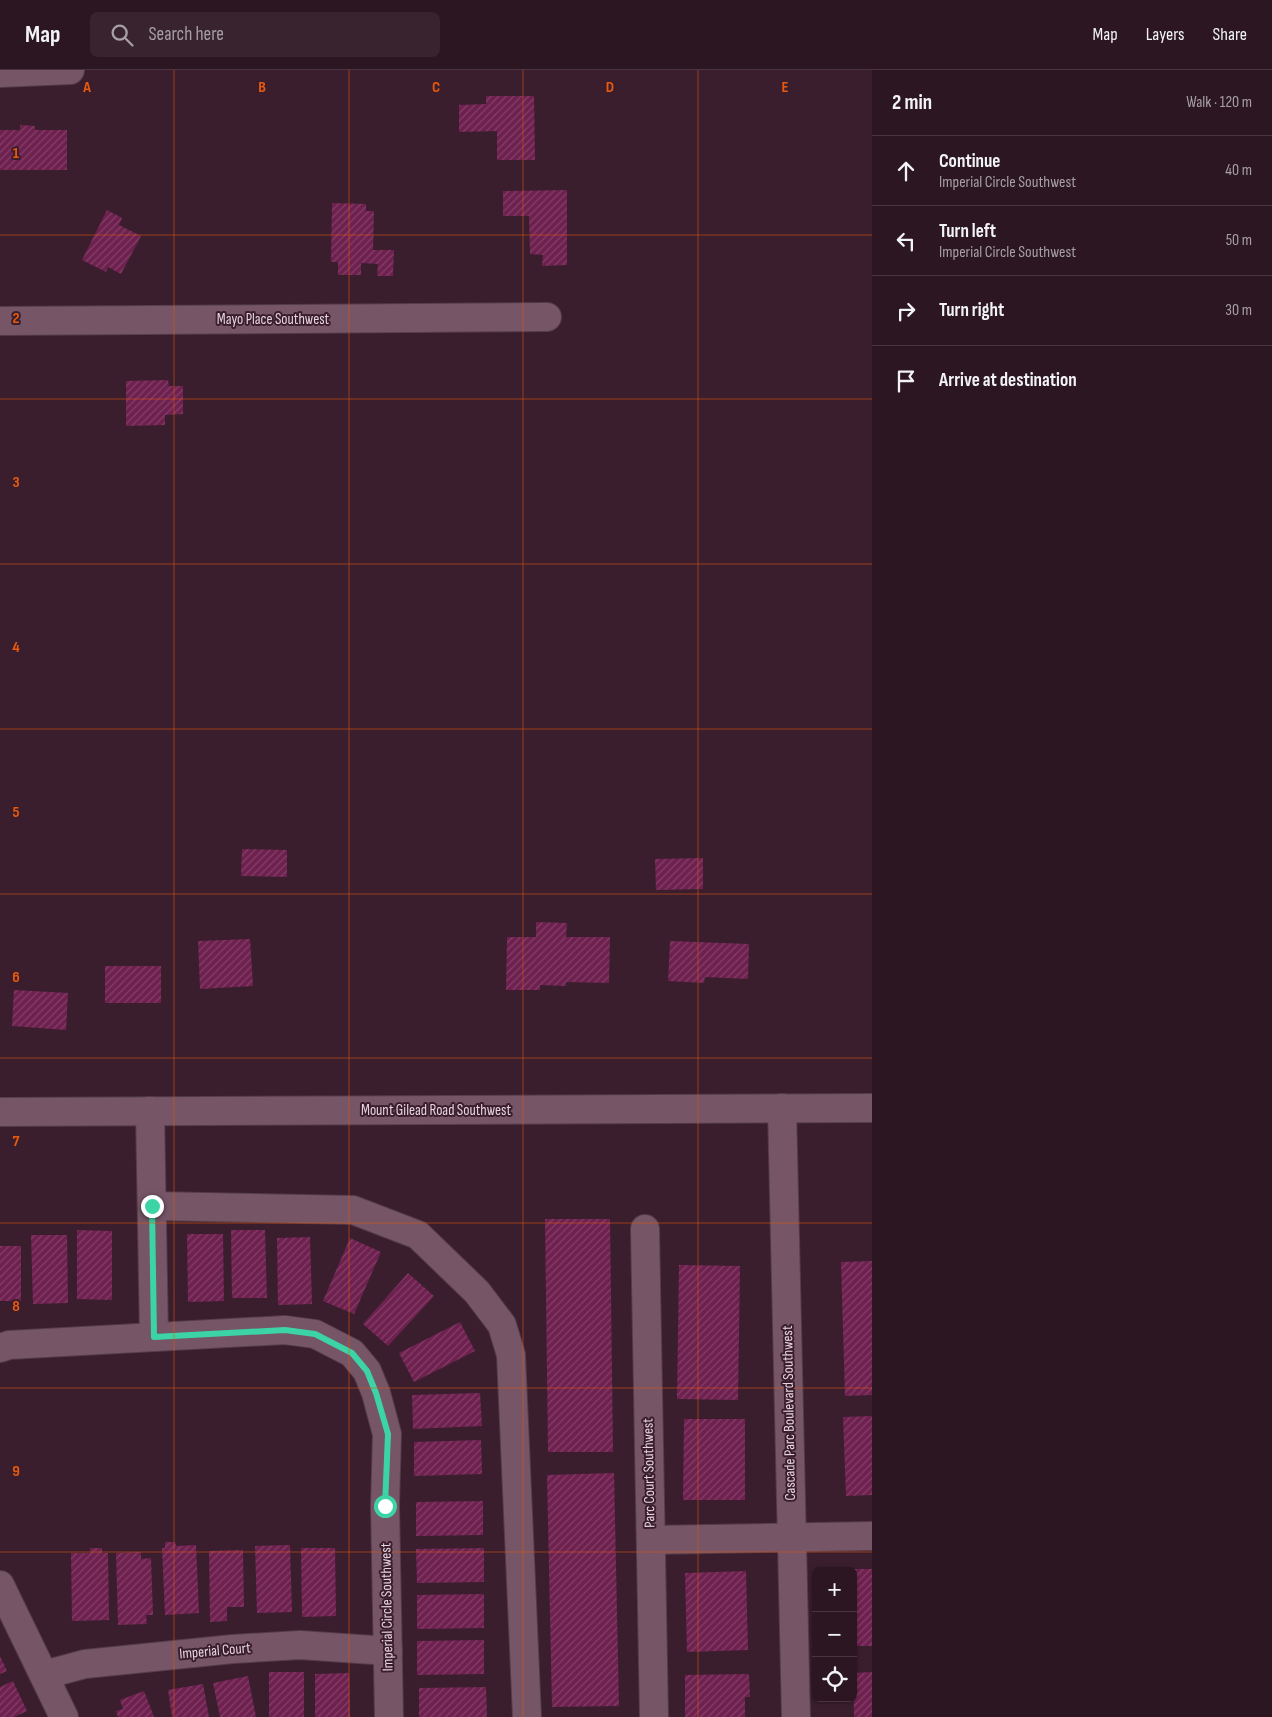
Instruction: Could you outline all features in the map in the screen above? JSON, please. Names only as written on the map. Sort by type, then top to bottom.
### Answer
[{"type":"street","points":[[0,74],[70,70]]},
{"type":"street","name":"Mayo Place Southwest","points":[[0,321],[547,317]]},
{"type":"street","name":"Cascade Parc Boulevard Southwest","points":[[782,1108],[796,1717]]},
{"type":"street","name":"Mount Gilead Road Southwest","points":[[0,1112],[872,1108]]},
{"type":"street","points":[[150,1111],[154,1337]]},
{"type":"street","points":[[152,1206],[353,1210],[418,1236],[476,1292],[502,1325],[511,1355],[527,1717]]},
{"type":"street","name":"Parc Court Southwest","points":[[645,1229],[654,1717]]},
{"type":"street","name":"Imperial Circle Southwest","points":[[0,1348],[9,1345],[285,1330],[315,1334],[352,1353],[367,1371],[376,1393],[388,1434],[385,1506],[389,1717]]},
{"type":"street","points":[[651,1540],[872,1536]]},
{"type":"street","points":[[0,1585],[64,1717]]},
{"type":"street","name":"Imperial Court","points":[[44,1676],[85,1664],[233,1649],[300,1645],[388,1651]]},
{"type":"building","points":[[486,96],[534,96],[535,160],[497,160],[497,131],[459,132],[459,105],[486,104]]},
{"type":"building","points":[[20,125],[35,126],[35,130],[67,130],[67,170],[0,170],[0,130],[20,130]]},
{"type":"building","points":[[567,190],[567,265],[542,266],[543,255],[530,254],[529,216],[503,216],[503,191]]},
{"type":"building","points":[[332,203],[366,204],[366,211],[374,211],[373,250],[394,250],[393,276],[377,276],[378,264],[361,263],[361,275],[338,275],[338,262],[331,262]]},
{"type":"building","points":[[107,210],[122,218],[119,225],[141,236],[121,274],[108,267],[106,272],[82,260]]},
{"type":"building","points":[[168,380],[169,386],[183,386],[183,414],[165,415],[165,425],[126,426],[126,381]]},
{"type":"building","points":[[242,849],[287,850],[287,877],[241,876]]},
{"type":"building","points":[[703,858],[703,889],[656,890],[655,859]]},
{"type":"building","points":[[536,922],[567,923],[566,937],[610,937],[609,983],[566,982],[566,986],[540,985],[540,990],[506,990],[507,937],[536,937]]},
{"type":"building","points":[[250,939],[253,986],[200,989],[198,941]]},
{"type":"building","points":[[670,941],[749,944],[748,979],[705,977],[704,983],[668,981]]},
{"type":"building","points":[[105,966],[161,966],[161,1003],[105,1003]]},
{"type":"building","points":[[14,990],[68,993],[66,1030],[12,1026]]},
{"type":"building","points":[[545,1219],[610,1219],[613,1452],[548,1452]]},
{"type":"building","points":[[77,1230],[112,1231],[112,1300],[77,1299]]},
{"type":"building","points":[[231,1230],[265,1230],[267,1298],[232,1298]]},
{"type":"building","points":[[187,1234],[223,1234],[224,1301],[188,1302]]},
{"type":"building","points":[[31,1235],[67,1235],[68,1303],[33,1304]]},
{"type":"building","points":[[310,1237],[312,1304],[278,1305],[277,1238]]},
{"type":"building","points":[[350,1238],[381,1252],[354,1314],[323,1301]]},
{"type":"building","points":[[0,1246],[21,1246],[21,1301],[0,1301]]},
{"type":"building","points":[[872,1261],[872,1395],[845,1396],[841,1262]]},
{"type":"building","points":[[679,1265],[740,1266],[738,1400],[677,1399]]},
{"type":"building","points":[[408,1273],[434,1296],[388,1346],[363,1324]]},
{"type":"building","points":[[460,1322],[475,1351],[414,1382],[399,1353]]},
{"type":"building","points":[[480,1393],[482,1426],[413,1429],[412,1395]]},
{"type":"building","points":[[872,1416],[872,1495],[846,1496],[843,1417]]},
{"type":"building","points":[[684,1419],[745,1419],[745,1500],[683,1500]]},
{"type":"building","points":[[481,1440],[482,1474],[414,1476],[414,1442]]},
{"type":"building","points":[[614,1473],[619,1706],[552,1707],[547,1475]]},
{"type":"building","points":[[483,1501],[483,1535],[416,1536],[416,1502]]},
{"type":"building","points":[[165,1542],[175,1542],[176,1546],[196,1545],[199,1613],[165,1615],[162,1548],[165,1548]]},
{"type":"building","points":[[290,1545],[292,1612],[257,1613],[255,1546]]},
{"type":"building","points":[[90,1548],[102,1548],[102,1553],[108,1553],[109,1620],[72,1621],[71,1553],[90,1553]]},
{"type":"building","points":[[301,1548],[335,1548],[336,1616],[302,1617]]},
{"type":"building","points":[[484,1548],[484,1582],[417,1583],[416,1549]]},
{"type":"building","points":[[243,1550],[244,1607],[227,1607],[227,1621],[210,1622],[209,1551]]},
{"type":"building","points":[[141,1552],[141,1559],[151,1558],[153,1615],[146,1615],[147,1624],[118,1625],[116,1553]]},
{"type":"building","points":[[857,1569],[872,1569],[872,1646],[857,1646]]},
{"type":"building","points":[[746,1571],[748,1650],[687,1652],[685,1573]]},
{"type":"building","points":[[484,1594],[484,1628],[417,1629],[417,1595]]},
{"type":"building","points":[[484,1640],[484,1674],[417,1675],[417,1641]]},
{"type":"building","points":[[0,1656],[7,1671],[0,1674]]},
{"type":"building","points":[[269,1672],[304,1672],[304,1717],[269,1717]]},
{"type":"building","points":[[872,1672],[872,1717],[854,1717],[854,1702],[857,1702],[857,1673]]},
{"type":"building","points":[[349,1673],[350,1717],[315,1717],[315,1674]]},
{"type":"building","points":[[749,1674],[750,1697],[745,1697],[745,1717],[685,1717],[685,1675]]},
{"type":"building","points":[[248,1676],[256,1717],[220,1717],[213,1683]]},
{"type":"building","points":[[13,1681],[27,1711],[14,1717],[0,1717],[0,1687]]},
{"type":"building","points":[[203,1684],[209,1717],[172,1717],[168,1690]]},
{"type":"building","points":[[486,1687],[487,1717],[419,1717],[419,1688]]},
{"type":"building","points":[[144,1691],[154,1717],[118,1717],[116,1711],[123,1709],[120,1700]]},
{"type":"route","points":[[152,1206],[154,1337],[285,1330],[315,1334],[352,1353],[367,1371],[376,1393],[388,1434],[385,1506]]}]
